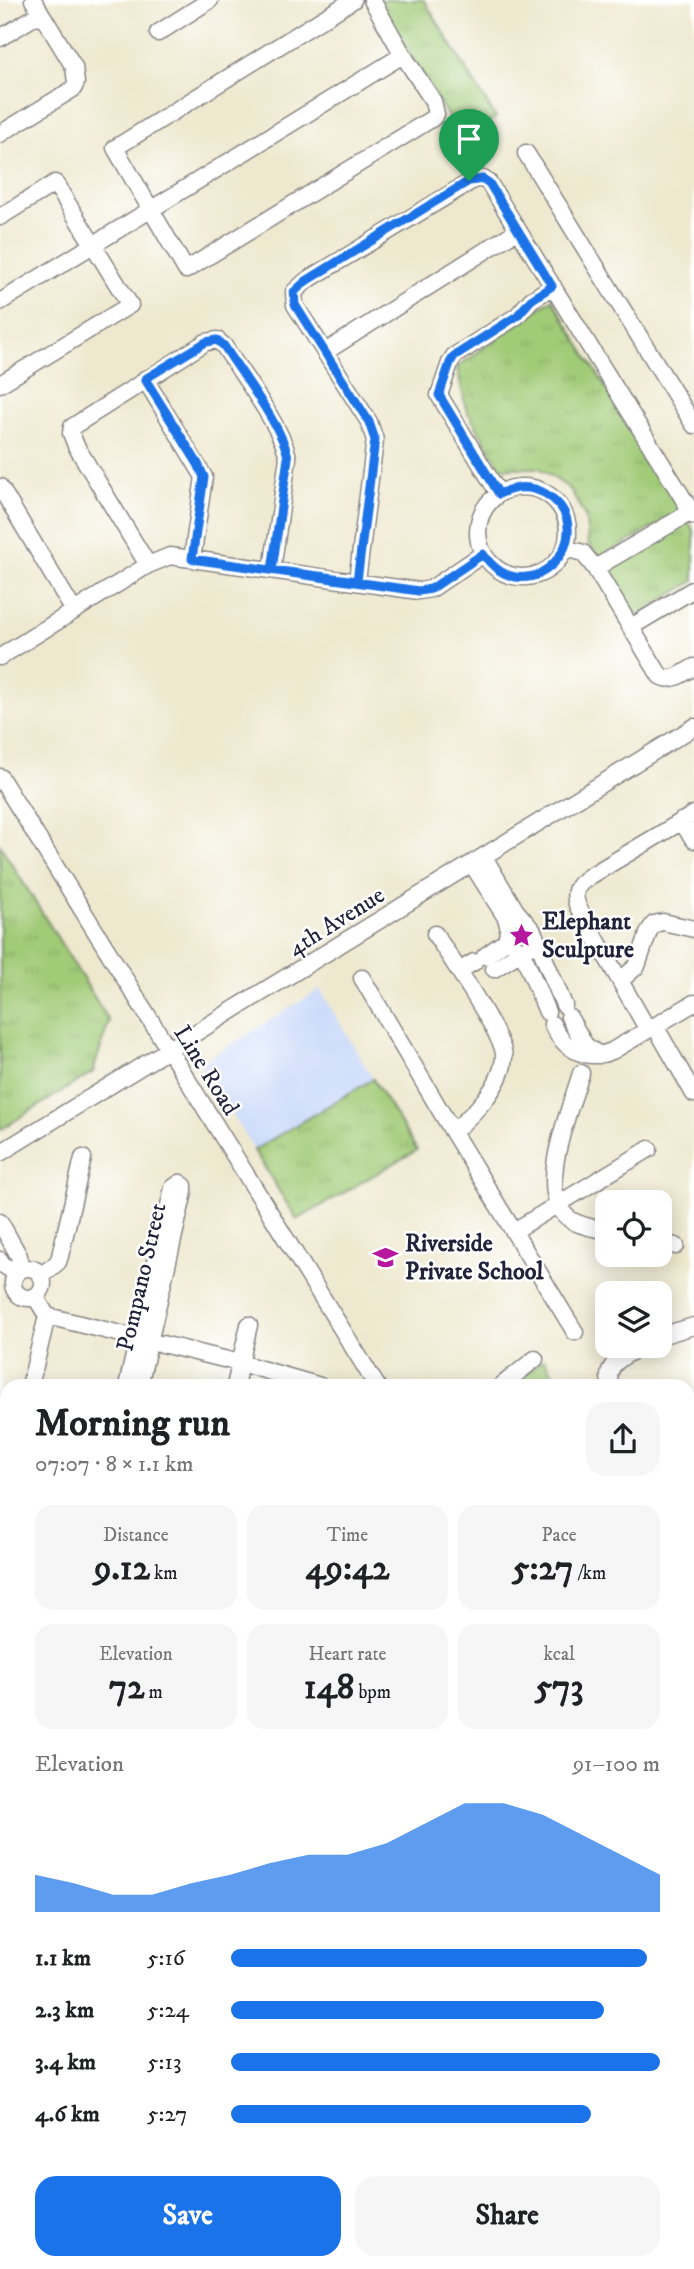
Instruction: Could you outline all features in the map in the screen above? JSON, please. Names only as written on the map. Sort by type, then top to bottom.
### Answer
[{"type":"street","points":[[158,33],[210,0]]},
{"type":"street","points":[[353,0],[115,148],[186,270],[436,114],[433,101],[372,0]]},
{"type":"street","points":[[0,38],[37,6],[74,67],[76,83],[73,89],[0,134]]},
{"type":"street","points":[[0,302],[403,55]]},
{"type":"street","points":[[526,153],[694,425]]},
{"type":"street","points":[[357,581],[375,440],[369,422],[295,305],[294,292],[306,281],[475,179],[483,179],[489,183],[693,514],[595,568]]},
{"type":"street","points":[[0,217],[55,183],[130,305],[0,384]]},
{"type":"street","points":[[326,352],[519,230]]},
{"type":"street","points":[[499,494],[439,395],[454,356],[517,316],[531,300],[552,286]]},
{"type":"street","points":[[148,565],[76,446],[71,433],[75,423],[206,342],[217,340],[224,346],[273,423],[287,452],[272,570]]},
{"type":"street","points":[[145,379],[204,477],[192,559]]},
{"type":"street","points":[[0,487],[74,611]]},
{"type":"street","points":[[526,487],[535,489],[558,504],[566,520],[568,539],[565,548],[550,568],[526,577],[501,572],[483,554],[478,538],[479,521],[486,505],[499,494],[526,487]]},
{"type":"street","points":[[565,548],[583,553],[595,568],[660,676],[665,679],[673,678],[694,667]]},
{"type":"street","points":[[0,657],[148,565],[170,556],[419,591],[431,589],[483,554]]},
{"type":"street","points":[[631,627],[694,589]]},
{"type":"street","name":"4th Avenue","points":[[0,1153],[694,727]]},
{"type":"street","name":"Line Road","points":[[0,777],[373,1379]]},
{"type":"street","points":[[694,839],[688,817],[580,883],[574,898],[621,980],[694,1094]]},
{"type":"street","points":[[478,861],[533,931],[566,1011],[585,1045],[599,1055]]},
{"type":"street","points":[[478,861],[506,919],[513,944],[532,974],[549,1018],[564,1044],[578,1053],[599,1055],[612,1051],[694,1003]]},
{"type":"street","points":[[621,980],[637,966],[654,924],[663,922],[694,929]]},
{"type":"street","points":[[484,966],[506,941],[508,931]]},
{"type":"street","points":[[463,978],[484,966],[520,953],[533,940],[533,931]]},
{"type":"street","points":[[435,934],[503,1047],[504,1058],[482,1105],[453,1132]]},
{"type":"street","points":[[362,978],[575,1332]]},
{"type":"street","points":[[581,1073],[553,1172],[554,1191],[558,1204],[573,1222],[595,1228]]},
{"type":"street","points":[[514,1231],[649,1149]]},
{"type":"street","points":[[41,1276],[58,1262],[83,1158]]},
{"type":"street","name":"Pompano Street","points":[[135,1379],[172,1217]]},
{"type":"street","points":[[0,1222],[19,1256],[18,1271],[7,1294],[35,1296],[42,1287],[41,1276],[32,1268],[18,1271],[3,1265],[0,1260]]},
{"type":"street","points":[[672,1245],[676,1246]]},
{"type":"street","points":[[32,1379],[47,1316],[35,1296]]},
{"type":"street","points":[[47,1316],[296,1379]]},
{"type":"street","points":[[237,1379],[249,1325]]},
{"type":"street","points":[[672,1332],[694,1326]]},
{"type":"street","points":[[609,1379],[609,1369],[621,1358]]},
{"type":"street","points":[[510,1379],[535,1359]]},
{"type":"shaded area","points":[[320,989],[373,1079],[254,1150],[200,1064]]},
{"type":"green space","points":[[377,0],[424,0],[496,118],[461,138]]},
{"type":"green space","points":[[552,299],[681,511],[599,559],[588,543],[586,518],[570,489],[539,468],[501,468],[466,409],[457,367]]},
{"type":"green space","points":[[688,521],[694,531],[694,581],[633,618],[604,570]]},
{"type":"green space","points":[[0,845],[109,1021],[93,1072],[0,1130]]},
{"type":"green space","points":[[373,1079],[417,1150],[297,1220],[254,1150]]},
{"type":"green space","points":[[544,1359],[557,1379],[519,1379]]},
{"type":"place","name":"Elephant Sculpture","points":[[522,935]]},
{"type":"place","name":"Riverside Private School","points":[[385,1257]]},
{"type":"route","points":[[483,179],[489,183],[552,286],[531,300],[517,316],[454,356],[439,395],[499,494],[526,487],[544,492],[558,504],[568,530],[568,539],[562,555],[543,573],[518,577],[509,576],[494,568],[483,554],[431,589],[419,591],[192,559],[204,477],[145,379],[206,342],[217,340],[224,346],[273,423],[287,452],[272,570],[357,581],[374,433],[295,305],[294,292],[298,286],[469,181],[483,179]]}]
